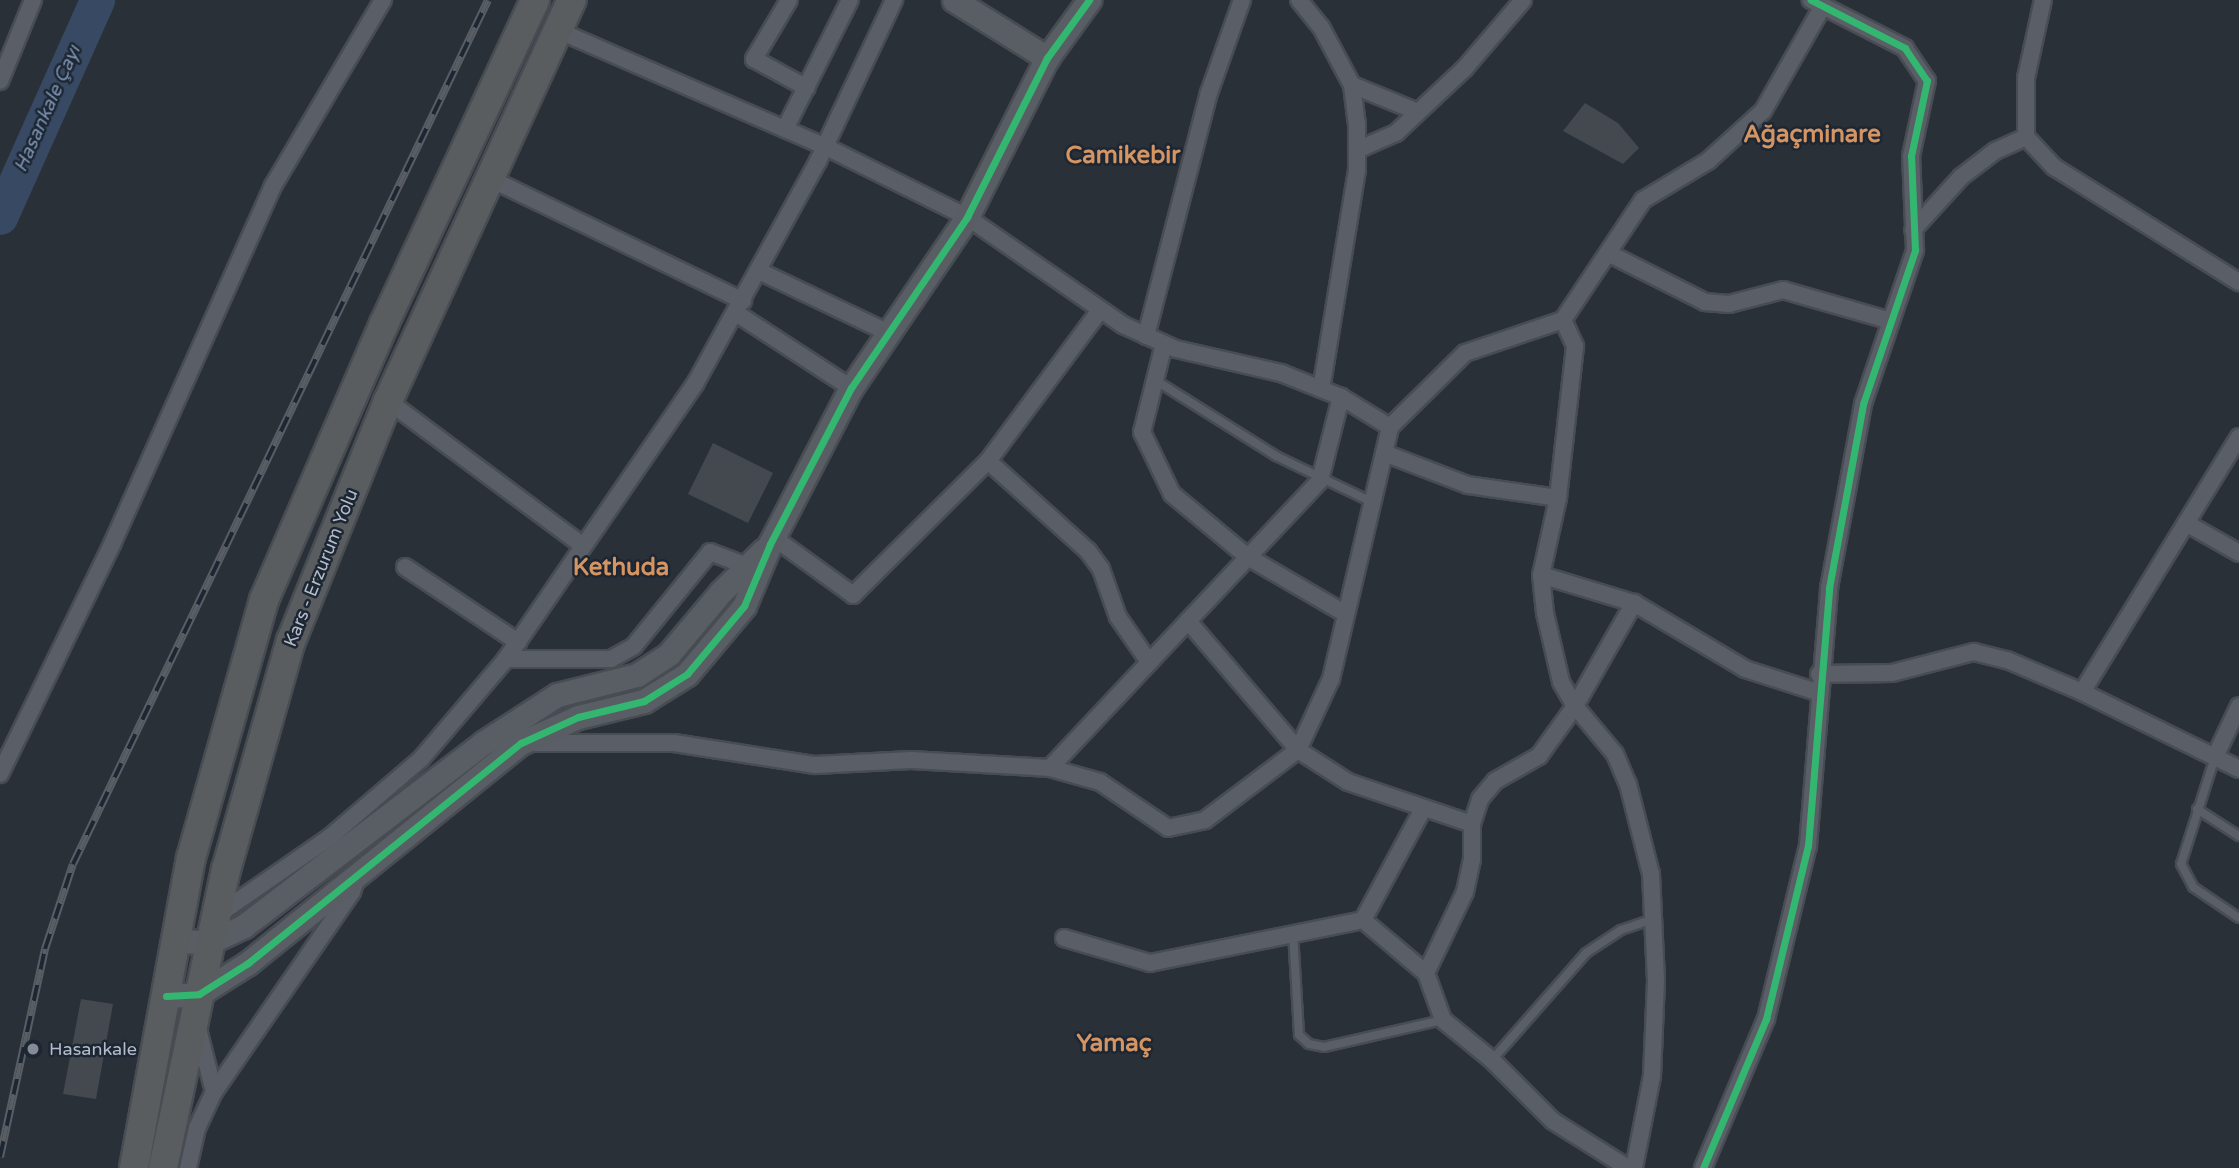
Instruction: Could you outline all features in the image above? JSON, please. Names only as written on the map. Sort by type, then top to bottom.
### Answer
[{"type":"highway","points":[[134,1168],[191,858],[264,600],[384,324],[535,0]]},
{"type":"highway","name":"Kars - Erzurum Yolu","points":[[163,1168],[213,929],[291,640],[388,401],[572,0]]},
{"type":"street","points":[[0,81],[33,0]]},
{"type":"street","points":[[0,774],[113,542],[273,186],[383,0]]},
{"type":"street","points":[[789,0],[754,60],[807,88]]},
{"type":"street","points":[[785,129],[850,0]]},
{"type":"street","points":[[213,929],[330,837],[421,759],[506,659],[695,384],[759,271],[824,146],[894,0]]},
{"type":"street","points":[[954,0],[1047,58]]},
{"type":"street","points":[[197,1003],[248,964],[358,871],[521,743],[578,717],[644,701],[687,674],[744,606],[772,540],[851,388],[967,217],[1047,58],[1088,0]]},
{"type":"street","points":[[1146,336],[1209,93],[1242,0]]},
{"type":"street","points":[[1299,0],[1321,27],[1352,85],[1357,150],[1345,264],[1321,389]]},
{"type":"street","points":[[1357,150],[1390,137],[1418,112],[1465,68],[1523,0]]},
{"type":"street","points":[[2043,0],[2026,78],[2026,137],[2054,167],[2239,282]]},
{"type":"street","points":[[521,743],[674,743],[815,765],[911,760],[1050,768],[1100,782],[1168,828],[1205,821],[1298,750],[1331,680],[1390,427],[1465,353],[1563,320],[1643,200],[1709,161],[1763,111],[1817,3],[1905,48],[1927,81],[1911,156],[1915,250],[1863,404],[1829,588],[1817,692],[1808,846],[1766,1019],[1703,1168]]},
{"type":"street","points":[[557,30],[824,146],[967,217],[1100,310],[1146,336],[1164,344],[1281,373],[1342,397],[1390,427]]},
{"type":"street","points":[[1352,85],[1418,112]]},
{"type":"street","points":[[1913,230],[1961,177],[1995,150],[2026,137]]},
{"type":"street","points":[[491,179],[739,307],[851,388]]},
{"type":"street","points":[[1608,253],[1705,302],[1729,304],[1783,290],[1891,321]]},
{"type":"street","points":[[759,271],[888,332]]},
{"type":"street","points":[[772,540],[853,595],[988,461],[1100,310]]},
{"type":"street","points":[[1563,320],[1575,346],[1559,498],[1541,575],[1545,613],[1562,682],[1575,706],[1615,754],[1628,784],[1651,874],[1652,1076],[1634,1168]]},
{"type":"street","points":[[1164,344],[1142,432],[1172,494],[1248,557],[1346,614]]},
{"type":"street","points":[[1050,768],[1320,480],[1342,397]]},
{"type":"street","points":[[388,401],[583,547]]},
{"type":"street","points":[[2082,692],[2239,437]]},
{"type":"street","points":[[1384,453],[1468,485],[1559,498]]},
{"type":"street","points":[[988,461],[1088,551],[1101,569],[1118,617],[1149,662]]},
{"type":"street","points":[[2186,523],[2239,553]]},
{"type":"street","points":[[175,941],[213,929],[244,926],[483,743],[557,695],[637,675],[669,654],[772,540]]},
{"type":"street","points":[[506,659],[611,659],[634,646],[710,552],[747,566]]},
{"type":"street","points":[[405,566],[518,642]]},
{"type":"street","points":[[1541,575],[1634,603],[1745,668],[1817,692]]},
{"type":"street","points":[[1426,973],[1465,892],[1472,860],[1472,824],[1489,786],[1539,756],[1575,706],[1634,603]]},
{"type":"street","points":[[1188,621],[1298,750],[1348,782],[1472,824]]},
{"type":"street","points":[[1819,674],[1892,673],[1974,652],[2007,660],[2082,692],[2239,769]]},
{"type":"street","points":[[2215,757],[2239,706]]},
{"type":"street","points":[[1363,920],[1423,809]]},
{"type":"street","points":[[188,1168],[197,1128],[214,1092],[352,892],[358,871]]},
{"type":"street","points":[[1064,938],[1150,963],[1363,920]]},
{"type":"street","points":[[1363,920],[1426,973],[1443,1020],[1492,1060],[1553,1121],[1628,1168]]},
{"type":"street","points":[[166,996],[197,1003]]},
{"type":"street","points":[[197,1003],[214,1092]]},
{"type":"lane","points":[[1155,380],[1320,480],[1372,502]]},
{"type":"lane","points":[[2215,757],[2180,855],[2183,872],[2200,893],[2239,918]]},
{"type":"lane","points":[[2197,808],[2239,836]]},
{"type":"lane","points":[[1492,1060],[1586,953],[1621,929],[1653,919]]},
{"type":"lane","points":[[1293,933],[1298,1035],[1309,1044],[1324,1047],[1435,1026],[1443,1020]]},
{"type":"building","points":[[1585,103],[1618,123],[1639,148],[1623,164],[1563,131]]},
{"type":"building","points":[[713,443],[773,473],[748,523],[688,494]]},
{"type":"building","points":[[81,999],[113,1004],[96,1099],[63,1094]]},
{"type":"waterway","name":"Hasankale Çayı","points":[[0,217],[97,0]]},
{"type":"railway","points":[[0,1157],[45,949],[73,864],[488,0]]},
{"type":"cycle path","points":[[166,996],[199,994],[248,963],[521,743],[578,717],[644,701],[687,674],[744,606],[770,544],[851,388],[967,217],[1047,58],[1089,0]]},
{"type":"cycle path","points":[[1703,1168],[1766,1019],[1808,846],[1829,588],[1863,404],[1915,250],[1911,156],[1927,81],[1905,48],[1811,0]]},
{"type":"place","name":"Hasankale","points":[[33,1049]]},
{"type":"district","name":"Ağaçminare","points":[[1812,135]]},
{"type":"district","name":"Camikebir","points":[[1123,156]]},
{"type":"district","name":"Kethuda","points":[[621,568]]},
{"type":"district","name":"Yamaç","points":[[1114,1044]]}]
